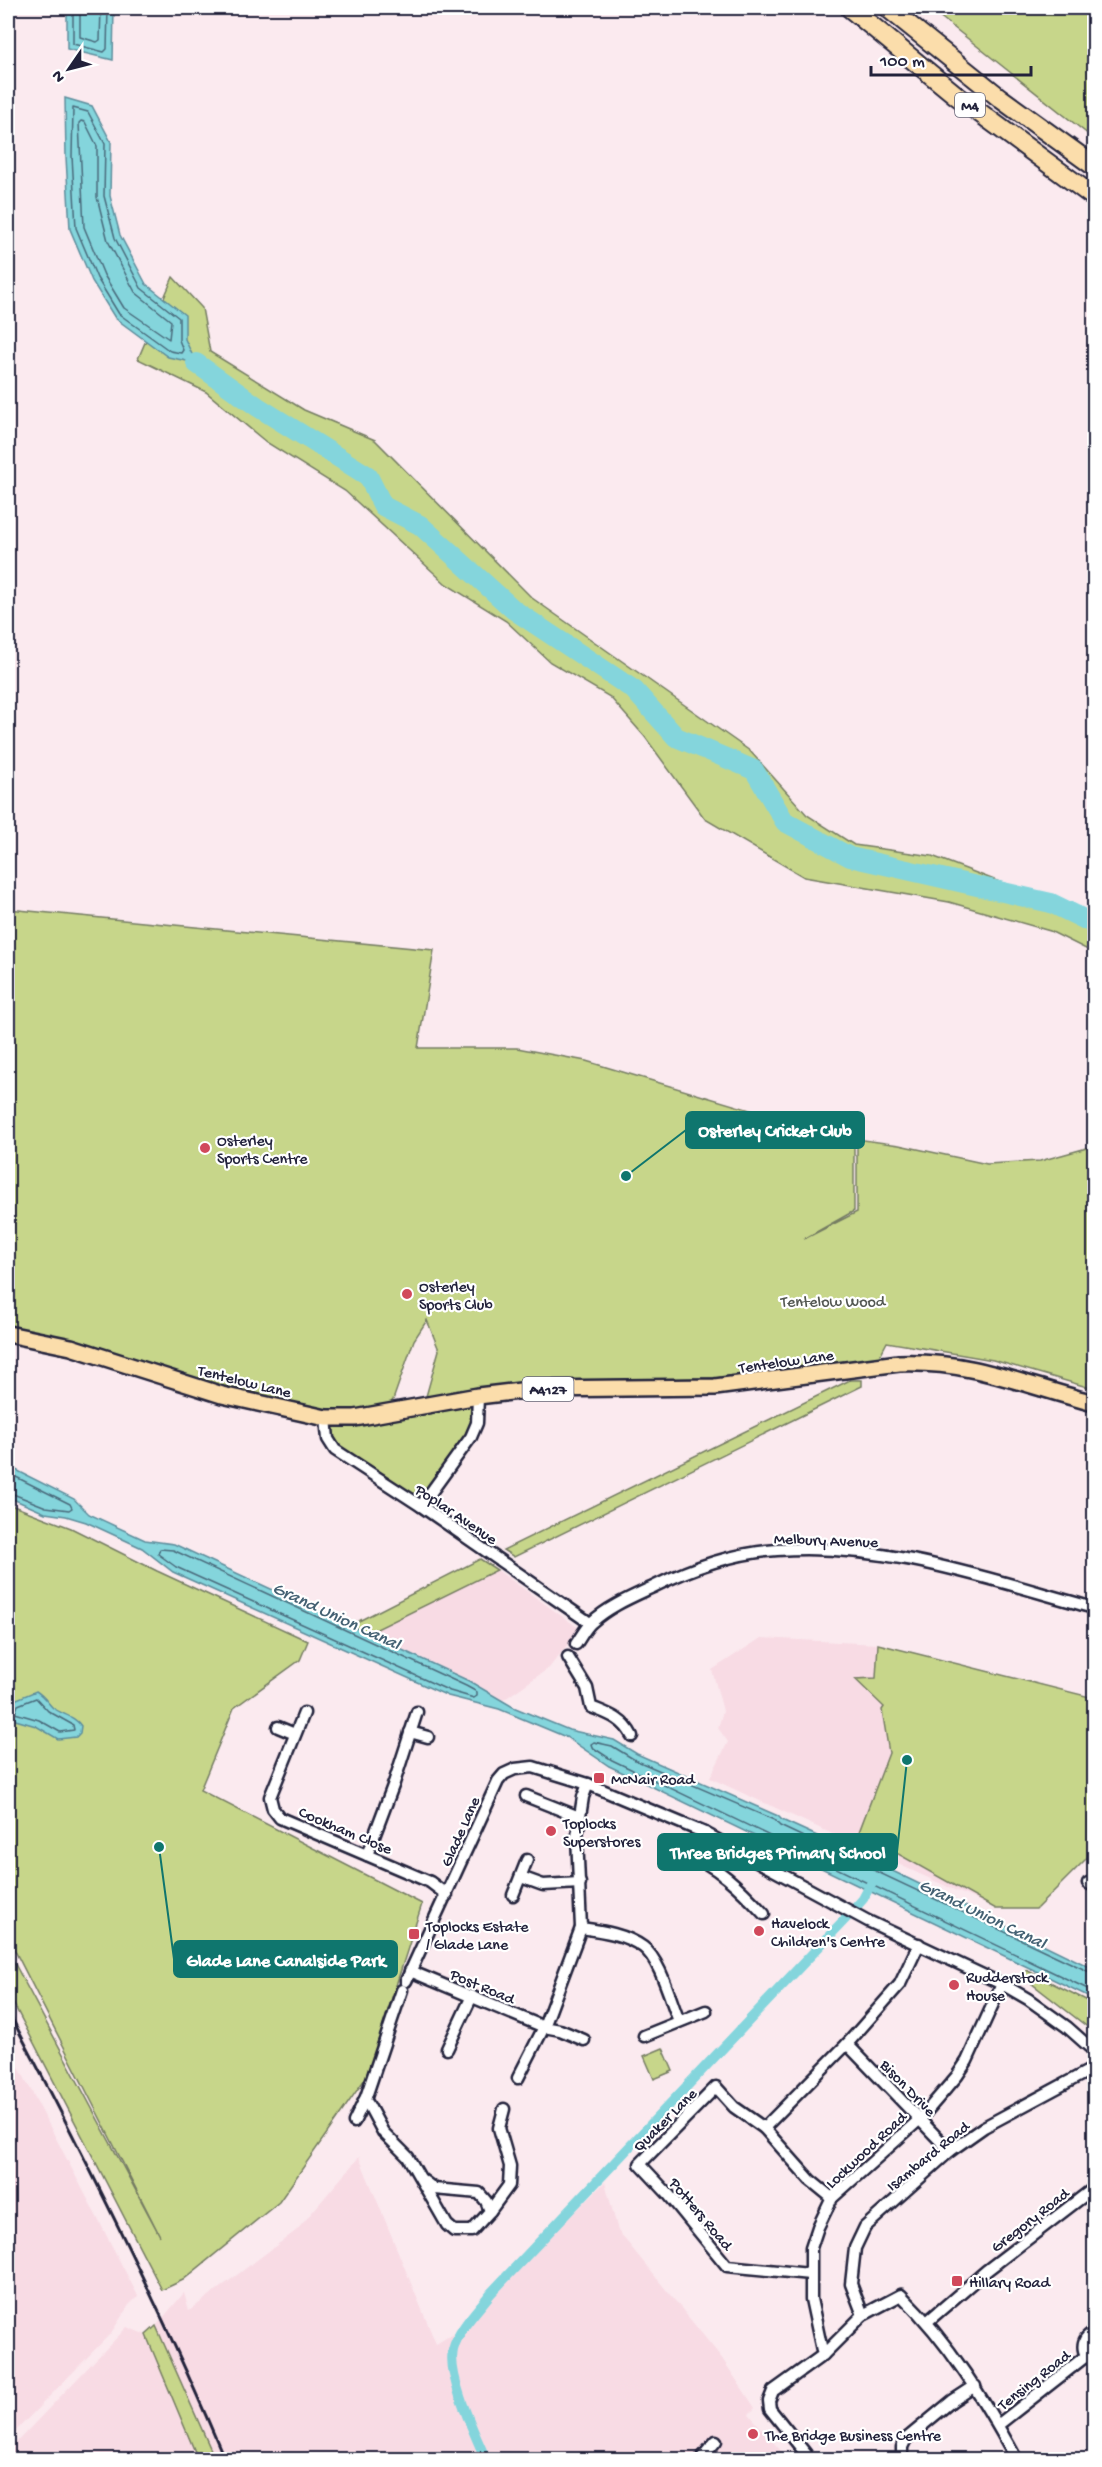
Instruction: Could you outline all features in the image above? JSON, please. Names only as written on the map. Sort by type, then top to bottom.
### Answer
[{"type":"highway","name":"M4","points":[[850,8],[957,96],[1095,197]]},
{"type":"highway","name":"M4","points":[[888,8],[1000,98],[1095,166]]},
{"type":"main road","name":"Tentelow Lane","points":[[8,1334],[71,1347],[222,1395],[326,1418],[356,1418],[478,1396],[537,1389],[715,1387],[922,1362],[980,1370],[1095,1403]]},
{"type":"street","points":[[421,1506],[471,1437],[477,1423],[478,1396]]},
{"type":"street","name":"Poplar Avenue","points":[[326,1418],[328,1439],[335,1450],[421,1506],[590,1623]]},
{"type":"street","name":"Melbury Avenue","points":[[576,1644],[590,1623],[615,1606],[700,1566],[732,1557],[777,1550],[839,1551],[911,1559],[1095,1608]]},
{"type":"street","points":[[568,1657],[587,1688],[591,1707],[627,1725],[632,1736]]},
{"type":"street","points":[[367,1855],[394,1784],[417,1712]]},
{"type":"street","name":"Cookham Close","points":[[304,1713],[270,1797],[273,1809],[280,1818],[430,1882],[447,1895]]},
{"type":"street","points":[[278,1727],[295,1734]]},
{"type":"street","points":[[410,1732],[429,1737]]},
{"type":"street","name":"Glade Lane","points":[[354,2122],[364,2101],[406,1980],[498,1781],[504,1774],[515,1769],[533,1767],[588,1785]]},
{"type":"street","points":[[518,2078],[544,2027],[581,1928],[577,1836],[583,1797],[588,1785],[705,1833],[868,1921],[1002,1984],[1028,1999],[1067,2027],[1095,2051]]},
{"type":"street","points":[[526,1796],[579,1817]]},
{"type":"street","points":[[705,1833],[688,1854],[715,1867],[744,1891],[764,1914]]},
{"type":"street","points":[[513,1895],[527,1860]]},
{"type":"street","points":[[521,1877],[543,1885],[580,1883]]},
{"type":"street","points":[[581,1928],[612,1933],[644,1947],[655,1961],[679,2021]]},
{"type":"street","points":[[832,2198],[810,2180],[764,2128],[847,2044],[900,1984],[919,1944]]},
{"type":"street","name":"Post Road","points":[[406,1980],[472,1996],[544,2027],[560,2030],[584,2040]]},
{"type":"street","name":"Lockwood Road","points":[[823,2355],[811,2299],[810,2274],[811,2248],[818,2227],[832,2198],[920,2119],[967,2061],[1002,1984]]},
{"type":"street","points":[[447,2049],[472,1996]]},
{"type":"street","points":[[644,2036],[706,2011]]},
{"type":"street","name":"Bison Drive","points":[[847,2044],[950,2151]]},
{"type":"street","name":"Isambard Road","points":[[863,2315],[851,2284],[855,2248],[866,2226],[950,2151],[984,2127],[1095,2068]]},
{"type":"street","name":"Quaker Lane","points":[[642,2167],[716,2087],[734,2107],[764,2128]]},
{"type":"street","points":[[364,2101],[368,2103],[383,2132],[408,2157],[447,2225],[454,2231],[472,2231],[509,2185],[510,2166],[500,2128],[504,2109]]},
{"type":"street","name":"Potters Road","points":[[642,2167],[669,2195],[727,2266],[810,2274]]},
{"type":"street","points":[[421,2179],[435,2189],[496,2194],[506,2190]]},
{"type":"street","name":"Gregory Road","points":[[928,2321],[986,2271],[1095,2188]]},
{"type":"street","points":[[479,2193],[486,2201],[490,2211]]},
{"type":"street","points":[[806,2454],[774,2415],[769,2401],[773,2391],[823,2355],[863,2315],[901,2295],[928,2321],[975,2386],[1017,2460]]},
{"type":"street","name":"Tensing Road","points":[[998,2425],[1090,2358],[1084,2351],[1084,2341],[1095,2332]]},
{"type":"street","points":[[902,2460],[906,2439],[952,2401],[975,2386]]},
{"type":"street","points":[[700,2460],[716,2441]]},
{"type":"shaded area","points":[[497,1570],[580,1629],[549,1668],[502,1701],[469,1681],[369,1633]]},
{"type":"shaded area","points":[[761,1638],[878,1644],[1094,1698],[1094,1851],[1036,1909],[996,1909],[710,1778],[728,1742],[718,1728],[723,1711],[712,1670]]},
{"type":"shaded area","points":[[8,2046],[138,2296],[129,2305],[111,2333],[8,2439]]},
{"type":"shaded area","points":[[359,2157],[436,2344],[473,2322],[496,2289],[605,2182],[618,2231],[721,2357],[755,2408],[749,2414],[788,2459],[215,2459],[156,2326],[184,2293],[189,2311],[297,2230]]},
{"type":"shaded area","points":[[127,2327],[146,2335],[198,2459],[8,2460],[8,2451]]},
{"type":"green space","points":[[929,8],[1094,8],[1094,139],[938,15]]},
{"type":"green space","points":[[173,277],[202,308],[210,352],[304,410],[375,440],[532,598],[750,751],[807,815],[854,845],[932,856],[1010,886],[1094,924],[1094,953],[1050,931],[949,902],[804,877],[705,819],[645,737],[610,697],[550,662],[506,621],[446,584],[345,491],[266,442],[206,392],[138,359]]},
{"type":"green space","name":"Tentelow Wood","points":[[8,909],[434,950],[418,1048],[517,1048],[586,1061],[854,1141],[854,1211],[804,1239],[857,1212],[857,1139],[899,1145],[987,1164],[1040,1161],[1094,1146],[1094,1389],[993,1360],[887,1342],[875,1365],[796,1376],[532,1382],[425,1400],[439,1350],[427,1320],[414,1340],[393,1400],[385,1410],[352,1416],[231,1390],[79,1341],[8,1326]]},
{"type":"green space","points":[[850,1380],[862,1380],[862,1386],[514,1557],[503,1550]]},
{"type":"green space","points":[[478,1396],[477,1423],[421,1506],[335,1450],[326,1418]]},
{"type":"green space","points":[[8,1504],[71,1528],[157,1571],[308,1641],[300,1660],[234,1708],[200,1790],[422,1904],[367,2076],[279,2202],[183,2280],[162,2290],[8,1993],[8,1951],[160,2236],[8,1937]]},
{"type":"green space","points":[[480,1559],[497,1570],[369,1633],[351,1625]]},
{"type":"green space","points":[[878,1644],[1094,1698],[1094,1851],[1036,1909],[996,1909],[859,1832],[889,1753],[882,1710],[884,1707],[855,1679],[876,1678]]},
{"type":"green space","points":[[1026,1970],[1094,2004],[1094,2032],[1022,1976]]},
{"type":"green space","points":[[663,2048],[673,2071],[654,2079],[644,2056]]},
{"type":"green space","points":[[156,2326],[215,2459],[198,2459],[146,2335]]},
{"type":"water","points":[[67,8],[114,8],[113,60],[67,49]]},
{"type":"water","points":[[65,98],[92,106],[111,142],[110,196],[120,235],[146,284],[185,315],[185,339],[196,363],[168,357],[115,318],[92,281],[70,229]]},
{"type":"water","points":[[8,1466],[74,1499],[89,1514],[145,1540],[174,1544],[469,1681],[513,1707],[569,1730],[614,1740],[637,1754],[778,1816],[782,1820],[1094,1969],[1094,1999],[609,1766],[566,1737],[499,1709],[448,1696],[173,1572],[142,1548],[86,1522],[45,1513],[8,1497]]},
{"type":"water","points":[[36,1691],[53,1708],[72,1718],[81,1726],[80,1733],[76,1737],[58,1739],[36,1726],[12,1719],[8,1712],[12,1701]]},
{"type":"waterway","points":[[196,363],[258,407],[368,476],[383,506],[420,525],[514,610],[634,690],[676,737],[754,770],[785,822],[850,857],[1051,903],[1094,924]]},
{"type":"waterway","points":[[486,2460],[463,2405],[454,2375],[453,2350],[464,2327],[491,2293],[848,1916],[863,1899],[874,1878]]},
{"type":"railway","points":[[8,2011],[121,2233],[175,2346],[225,2460]]},
{"type":"place","name":"Osterley Sports Centre","points":[[205,1148]]},
{"type":"place","name":"Osterley Cricket Club","points":[[626,1176]]},
{"type":"place","name":"Osterley Sports Club","points":[[407,1294]]},
{"type":"place","name":"Three Bridges Primary School","points":[[907,1760]]},
{"type":"place","name":"McNair Road","points":[[599,1778]]},
{"type":"place","name":"Toplocks Superstores","points":[[551,1831]]},
{"type":"place","name":"Glade Lane Canalside Park","points":[[159,1847]]},
{"type":"place","name":"Havelock Children's Centre","points":[[759,1931]]},
{"type":"place","name":"Toplocks Estate / Glade Lane","points":[[414,1934]]},
{"type":"place","name":"Rudderstock House","points":[[954,1985]]},
{"type":"place","name":"Hillary Road","points":[[957,2281]]},
{"type":"place","name":"The Bridge Business Centre","points":[[753,2434]]},
{"type":"water label","name":"Grand Union Canal","points":[[337,1615]]},
{"type":"water label","name":"Grand Union Canal","points":[[983,1913]]}]
